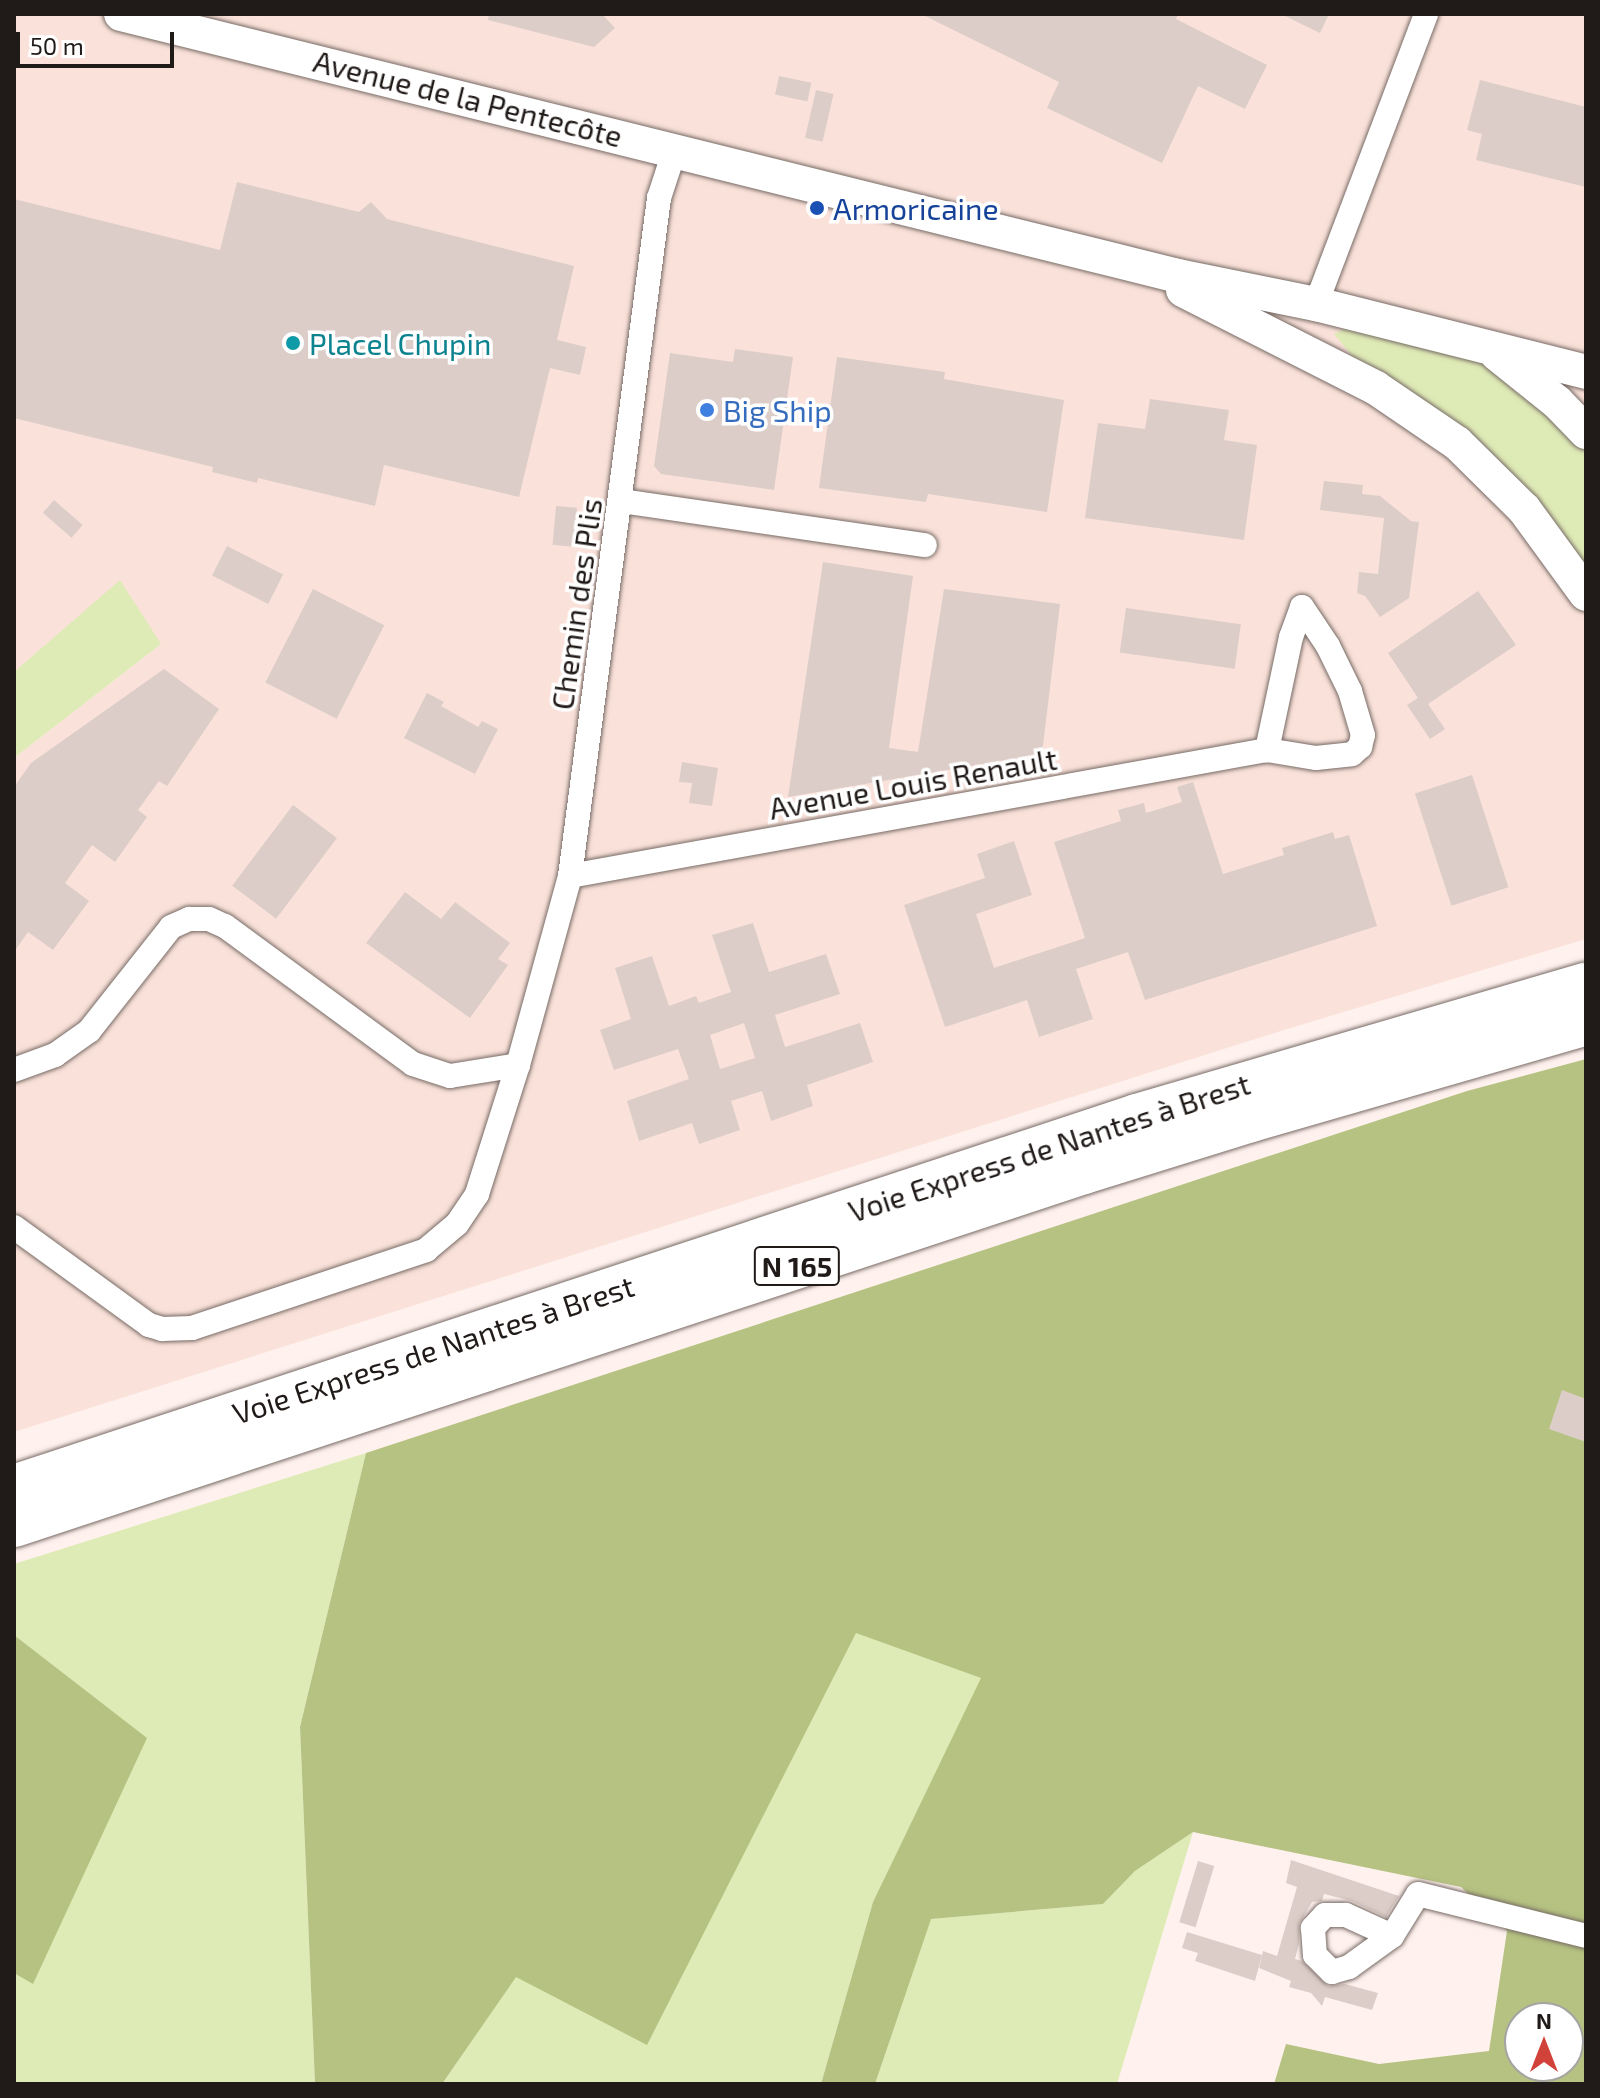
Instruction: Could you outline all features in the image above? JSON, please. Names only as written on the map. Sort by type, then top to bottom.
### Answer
[{"type":"highway","name":"Voie Express de Nantes à Brest","points":[[14,1487],[1137,1116],[1586,985]]},
{"type":"highway","name":"Voie Express de Nantes à Brest","points":[[14,1525],[1099,1168],[1251,1120],[1586,1023]]},
{"type":"main road","name":"Avenue de la Pentecôte","points":[[121,14],[1051,244]]},
{"type":"main road","points":[[1051,244],[1178,276],[1316,304],[1484,344],[1586,372]]},
{"type":"main road","points":[[1051,244],[1196,295],[1376,388],[1457,443],[1524,509],[1586,594]]},
{"type":"main road","points":[[1304,350],[1316,304]]},
{"type":"main road","points":[[1484,344],[1557,402],[1586,432]]},
{"type":"street","points":[[1316,304],[1426,14]]},
{"type":"street","name":"Chemin des Plis","points":[[14,1227],[149,1325],[162,1329],[192,1328],[426,1250],[457,1224],[477,1194],[518,1065],[570,876],[622,501],[659,198],[675,149]]},
{"type":"street","points":[[622,501],[925,545]]},
{"type":"street","name":"Avenue Louis Renault","points":[[570,876],[1267,750],[1337,758],[1360,747],[1363,735],[1350,691],[1328,646],[1302,607],[1291,637],[1267,750]]},
{"type":"street","points":[[14,1070],[55,1055],[89,1031],[171,927],[189,919],[209,919],[225,926],[413,1064],[450,1076],[518,1065]]},
{"type":"street","points":[[1392,1936],[1418,1894],[1586,1936]]},
{"type":"shaded area","points":[[14,14],[1586,14],[1586,939],[1284,1030],[14,1432],[14,758],[161,644],[14,672]]},
{"type":"green space","points":[[1344,329],[1493,362],[1586,446],[1586,568],[1361,367],[1334,334]]},
{"type":"green space","points":[[120,580],[161,644],[14,758],[14,672]]},
{"type":"green space","points":[[1586,1059],[1586,2084],[1274,2084],[1286,2044],[1379,2064],[1489,2051],[1507,1931],[1461,1887],[1193,1832],[1135,1871],[1103,1904],[931,1919],[875,2084],[821,2084],[873,1902],[981,1678],[856,1633],[647,2045],[516,1977],[442,2084],[315,2084],[300,1727],[366,1453],[1467,1091]]},
{"type":"green space","points":[[366,1453],[300,1727],[315,2084],[14,2084],[14,1973],[32,1983],[146,1738],[14,1635],[14,1564]]},
{"type":"green space","points":[[856,1632],[982,1678],[873,1902],[821,2084],[442,2084],[516,1976],[647,2044]]},
{"type":"green space","points":[[14,1635],[147,1738],[33,1984],[14,1973]]},
{"type":"green space","points":[[1193,1832],[1117,2084],[875,2084],[930,1919],[1103,1904],[1135,1871]]},
{"type":"building","points":[[489,14],[602,14],[615,28],[594,47],[488,20]]},
{"type":"building","points":[[921,14],[1178,14],[1176,19],[1267,65],[1245,109],[1198,86],[1162,163],[1047,108],[1059,82]]},
{"type":"building","points":[[1281,14],[1329,14],[1320,33]]},
{"type":"building","points":[[779,76],[811,83],[807,101],[775,95]]},
{"type":"building","points":[[1480,80],[1586,107],[1586,187],[1476,160],[1482,134],[1467,130]]},
{"type":"building","points":[[816,90],[834,94],[823,142],[805,138]]},
{"type":"building","name":"Placel Chupin","points":[[237,182],[359,212],[371,202],[387,219],[574,266],[557,340],[586,347],[580,375],[550,368],[519,497],[384,465],[375,506],[258,478],[257,483],[212,472],[213,467],[14,418],[14,199],[220,250]]},
{"type":"building","points":[[735,349],[793,357],[774,490],[661,474],[654,466],[670,353],[733,362]]},
{"type":"building","points":[[837,357],[945,372],[944,379],[1064,400],[1047,512],[928,494],[926,502],[819,488]]},
{"type":"building","points":[[1150,399],[1229,410],[1224,440],[1257,445],[1244,540],[1085,518],[1098,423],[1145,429]]},
{"type":"building","points":[[1324,481],[1363,485],[1362,494],[1380,496],[1411,521],[1419,522],[1409,598],[1380,617],[1365,596],[1357,593],[1359,572],[1378,574],[1384,518],[1320,510]]},
{"type":"building","points":[[54,500],[83,525],[72,538],[43,513]]},
{"type":"building","points":[[556,506],[577,508],[574,547],[553,545]]},
{"type":"building","points":[[227,546],[283,575],[268,604],[212,575]]},
{"type":"building","points":[[823,562],[913,576],[889,748],[918,752],[944,589],[1060,604],[1042,754],[788,797]]},
{"type":"building","points":[[313,589],[384,625],[337,719],[265,683]]},
{"type":"building","points":[[1478,591],[1516,645],[1428,704],[1445,729],[1430,739],[1407,705],[1418,698],[1388,653]]},
{"type":"building","points":[[1126,608],[1241,624],[1235,669],[1120,653]]},
{"type":"building","points":[[164,669],[219,709],[167,786],[159,781],[138,810],[147,817],[115,862],[92,845],[65,883],[89,901],[53,950],[28,932],[14,952],[14,787],[31,763]]},
{"type":"building","points":[[427,693],[444,702],[441,706],[478,727],[482,721],[498,729],[475,774],[404,738]]},
{"type":"building","points":[[682,762],[718,768],[712,806],[689,803],[692,783],[679,782]]},
{"type":"building","points":[[1472,775],[1508,887],[1451,906],[1415,794]]},
{"type":"building","points":[[1193,782],[1223,874],[1284,855],[1282,848],[1333,832],[1335,839],[1349,835],[1377,926],[1145,1000],[1128,952],[1076,969],[1093,1019],[1039,1037],[1027,1000],[945,1027],[904,905],[985,878],[977,854],[1014,841],[1032,895],[976,914],[994,968],[1085,938],[1054,842],[1121,821],[1118,810],[1144,803],[1146,813],[1182,802],[1177,787]]},
{"type":"building","points":[[293,805],[337,838],[276,919],[232,886]]},
{"type":"building","points":[[405,892],[441,919],[455,902],[510,943],[498,959],[508,965],[470,1018],[366,943]]},
{"type":"building","points":[[753,923],[769,972],[826,954],[840,994],[775,1015],[785,1047],[860,1023],[873,1062],[807,1085],[813,1106],[771,1121],[762,1091],[731,1101],[740,1130],[699,1144],[692,1123],[639,1141],[627,1101],[689,1079],[678,1049],[614,1070],[600,1030],[631,1019],[615,968],[652,956],[669,1006],[696,996],[699,1003],[731,992],[712,935]],"holes":[[[744,1023],[755,1058],[720,1069],[710,1035]]]},
{"type":"building","points":[[1562,1390],[1586,1399],[1586,1442],[1549,1429]]},
{"type":"building","points":[[1291,1860],[1399,1896],[1386,1917],[1352,1901],[1324,1894],[1322,1901],[1312,1902],[1299,1924],[1295,1959],[1302,1961],[1328,1986],[1345,1984],[1378,1993],[1372,2010],[1325,1997],[1322,2006],[1311,1993],[1289,1987],[1291,1981],[1259,1968],[1263,1951],[1277,1956],[1297,1887],[1286,1883]]},
{"type":"building","points":[[1198,1861],[1214,1866],[1196,1927],[1179,1922]]},
{"type":"building","points":[[1187,1932],[1262,1955],[1255,1981],[1195,1961],[1198,1953],[1182,1948]]},
{"type":"place","name":"Armoricaine","points":[[817,208]]},
{"type":"place","name":"Placel Chupin","points":[[293,343]]},
{"type":"place","name":"Big Ship","points":[[707,410]]}]
